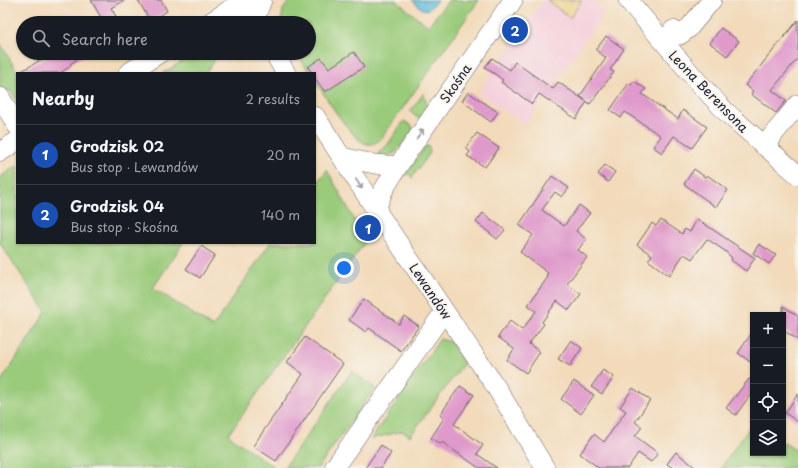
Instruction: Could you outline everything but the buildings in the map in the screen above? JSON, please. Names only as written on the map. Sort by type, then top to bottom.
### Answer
[{"type":"street","points":[[256,16],[262,0]]},
{"type":"street","name":"Skośna","points":[[376,210],[383,191],[398,166],[513,0]]},
{"type":"street","name":"Leona Berensona","points":[[628,0],[668,36],[726,112],[798,175]]},
{"type":"street","points":[[668,36],[699,0]]},
{"type":"street","points":[[668,36],[680,35],[712,0]]},
{"type":"street","points":[[220,16],[238,5],[248,16]]},
{"type":"street","points":[[130,72],[149,60]]},
{"type":"street","points":[[278,60],[285,72]]},
{"type":"street","points":[[0,97],[16,124]]},
{"type":"street","points":[[764,146],[798,104]]},
{"type":"street","name":"Lewandów","points":[[316,118],[444,312],[500,393],[545,468]]},
{"type":"street","points":[[0,152],[16,142]]},
{"type":"street","points":[[342,158],[374,164],[398,166]]},
{"type":"street","points":[[334,468],[444,312]]},
{"type":"shaded area","points":[[543,0],[597,0],[596,4],[605,12],[525,125],[479,92]]},
{"type":"green space","points":[[290,0],[395,0],[428,26],[449,0],[479,0],[381,139],[375,143],[369,144],[361,141],[346,126],[316,82],[316,72],[309,72],[301,60],[316,60],[316,16],[282,16],[283,10]]},
{"type":"green space","points":[[0,43],[17,72],[16,72],[16,100],[10,90],[0,96]]},
{"type":"green space","points":[[184,60],[214,60],[207,72],[165,72]]},
{"type":"green space","points":[[424,93],[428,110],[423,117],[418,118],[410,112]]},
{"type":"green space","points":[[404,121],[412,126],[413,131],[395,153],[378,159],[379,151],[386,147]]},
{"type":"green space","points":[[427,145],[430,153],[412,178],[410,174],[403,176]]},
{"type":"green space","points":[[16,167],[16,244],[182,244],[153,288],[213,327],[269,244],[316,244],[316,184],[327,170],[365,242],[228,435],[275,468],[0,468],[0,383],[46,312],[0,243],[0,177]]},
{"type":"green space","points":[[440,339],[451,342],[464,363],[410,436],[403,431],[371,439]]},
{"type":"green space","points":[[352,371],[375,388],[318,468],[284,468]]},
{"type":"green space","points":[[750,426],[750,456],[786,456],[786,444],[798,452],[798,461],[793,468],[721,468]]},
{"type":"sand","points":[[547,0],[582,0],[570,18]]},
{"type":"water","points":[[412,0],[438,0],[428,10],[422,9]]},
{"type":"place","name":"Grodzisk 04","points":[[515,30]]},
{"type":"place","name":"Grodzisk 02","points":[[368,228]]}]
